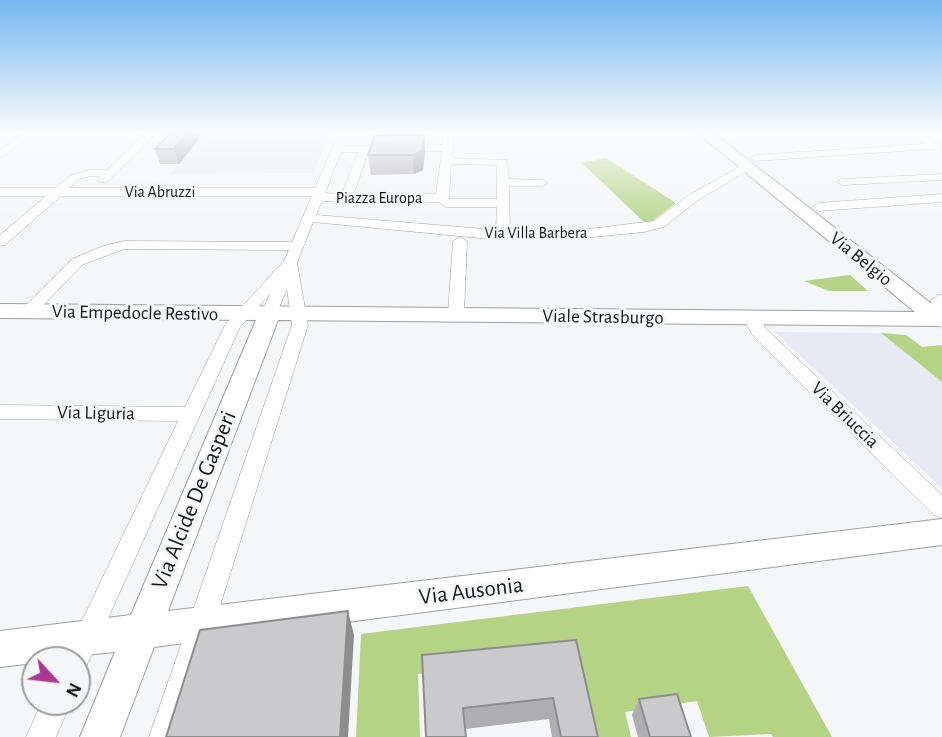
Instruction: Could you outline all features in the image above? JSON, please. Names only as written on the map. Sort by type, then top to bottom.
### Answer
[{"type":"street","points":[[91,192],[120,164]]},
{"type":"street","name":"Via Alcide De Gasperi","points":[[100,737],[141,633],[256,314],[290,263],[331,164]]},
{"type":"street","points":[[347,197],[359,164]]},
{"type":"street","name":"Piazza Europa","points":[[442,198],[445,164]]},
{"type":"street","points":[[503,164],[503,231]]},
{"type":"street","name":"Via Villa Barbera","points":[[309,218],[489,234],[580,234],[644,228],[659,224],[693,198],[749,164]]},
{"type":"street","name":"Via Belgio","points":[[753,164],[778,187],[941,311]]},
{"type":"street","points":[[2,238],[80,174],[111,173]]},
{"type":"street","points":[[843,182],[942,177]]},
{"type":"street","points":[[502,182],[542,183]]},
{"type":"street","name":"Via Belgio","points":[[778,187],[811,201],[941,311]]},
{"type":"street","name":"Piazza Europa","points":[[320,190],[347,197],[442,198],[446,202],[502,203]]},
{"type":"street","name":"Via Abruzzi","points":[[0,192],[320,190]]},
{"type":"street","points":[[811,201],[942,198]]},
{"type":"street","points":[[456,316],[460,241]]},
{"type":"street","points":[[27,312],[77,262],[124,245],[297,246]]},
{"type":"street","name":"Via Alcide De Gasperi","points":[[82,646],[233,324],[256,314],[290,263]]},
{"type":"street","name":"Via Alcide De Gasperi","points":[[164,737],[297,335],[299,314],[290,263]]},
{"type":"street","name":"Viale Strasburgo","points":[[256,314],[752,319],[941,311]]},
{"type":"street","name":"Via Empedocle Restivo","points":[[0,312],[256,314]]},
{"type":"street","name":"Via Briuccia","points":[[752,319],[759,331],[942,509]]},
{"type":"street","name":"Via Liguria","points":[[0,412],[191,414]]},
{"type":"street","name":"Via Ausonia","points":[[91,646],[141,633],[942,532]]},
{"type":"street","name":"Via Ausonia","points":[[0,649],[21,649]]},
{"type":"street","points":[[41,737],[51,716]]},
{"type":"shaded area","points":[[178,164],[317,164],[313,173],[170,174]]},
{"type":"shaded area","points":[[775,332],[881,333],[942,382],[942,488]]},
{"type":"green space","points":[[583,164],[616,164],[676,203],[647,225]]},
{"type":"green space","points":[[850,275],[868,291],[829,291],[804,281]]},
{"type":"green space","points":[[881,333],[906,335],[922,347],[942,345],[942,382]]},
{"type":"green space","points":[[748,586],[832,737],[773,737],[771,734],[709,737],[697,701],[625,712],[631,737],[599,737],[578,656],[418,674],[420,737],[356,737],[361,634]]},
{"type":"building","points":[[348,611],[340,737],[166,737],[200,630]]},
{"type":"building","points":[[576,640],[598,737],[561,737],[553,698],[463,708],[466,737],[426,737],[422,655]]},
{"type":"building","points":[[677,694],[691,737],[650,737],[639,699]]}]
